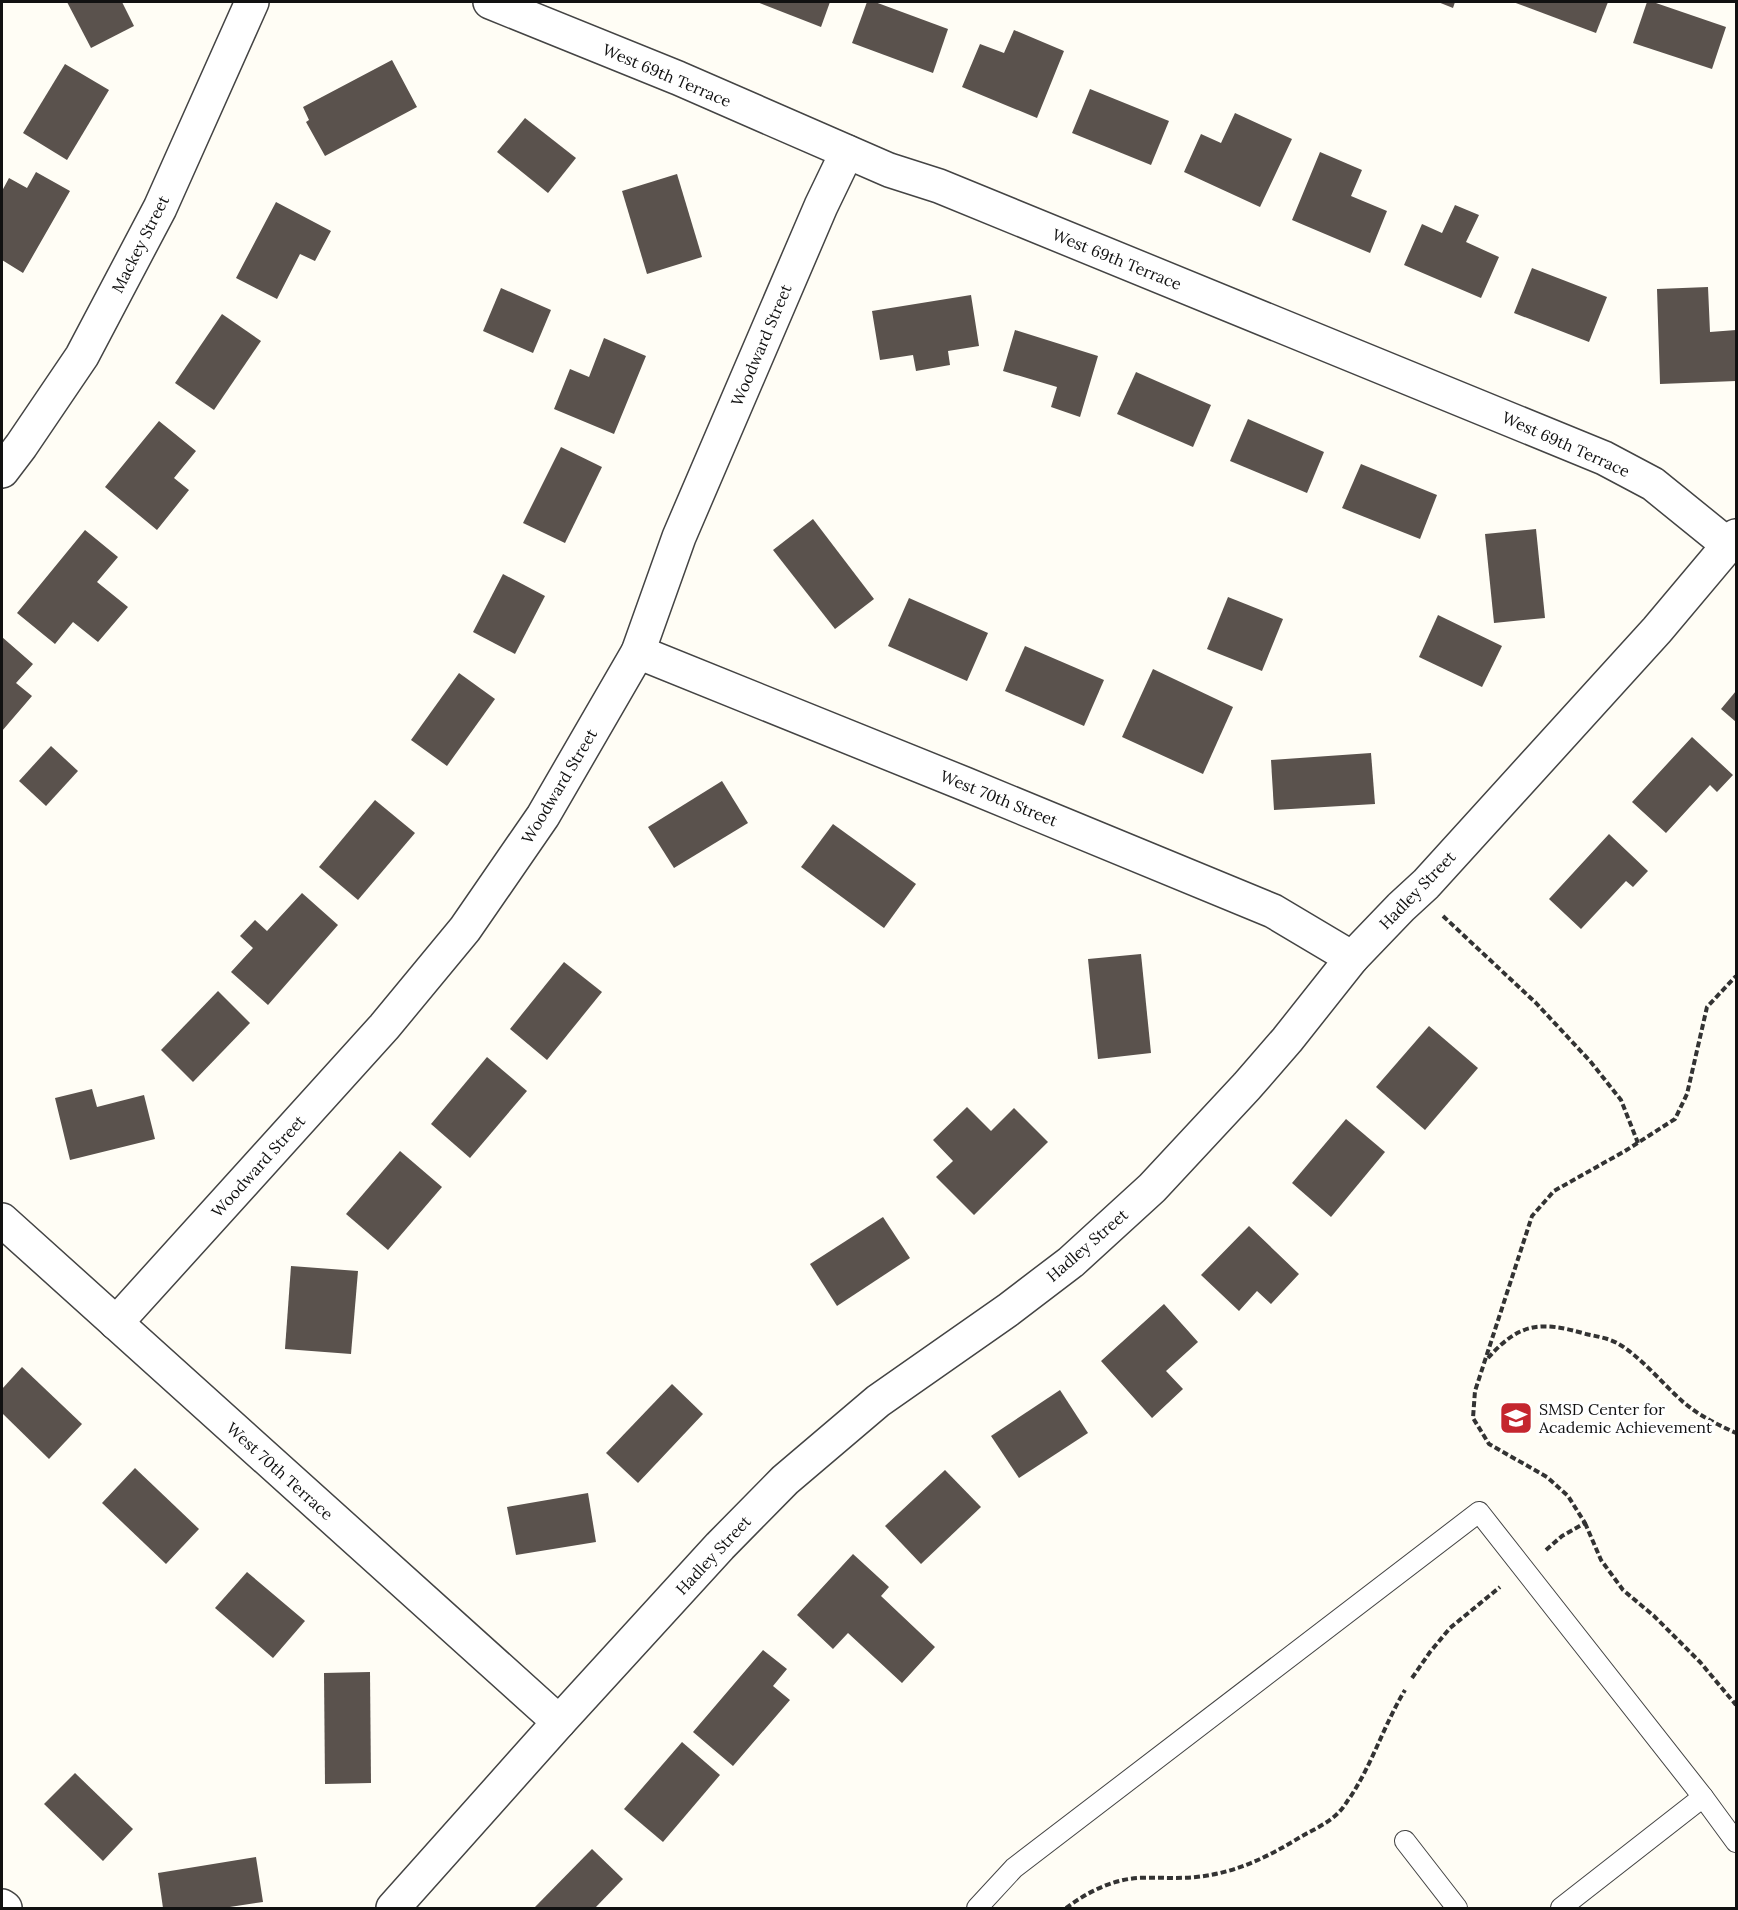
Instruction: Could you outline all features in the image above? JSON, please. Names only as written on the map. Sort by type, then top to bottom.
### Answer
[{"type":"street","name":"Mackey Street","points":[[2,471],[82,356],[160,208],[252,2]]},
{"type":"street","name":"West 69th Terrace","points":[[490,2],[678,78],[889,170],[939,186],[1604,458],[1653,484],[1732,540]]},
{"type":"street","name":"Woodward Street","points":[[116,1323],[384,1027],[465,929],[543,816],[638,652],[679,537],[820,206],[847,152]]},
{"type":"street","name":"Hadley Street","points":[[393,1908],[559,1722],[720,1546],[784,1480],[878,1401],[1008,1310],[1071,1262],[1152,1188],[1267,1063],[1352,958],[1419,891],[1657,630],[1732,540]]},
{"type":"street","name":"West 70th Street","points":[[638,652],[1273,911],[1352,958]]},
{"type":"street","name":"West 70th Terrace","points":[[2,1220],[559,1722]]},
{"type":"lane","points":[[977,1908],[1014,1868],[1479,1512],[1737,1842]]},
{"type":"lane","points":[[1562,1908],[1703,1797]]},
{"type":"lane","points":[[1406,1841],[1457,1908]]},
{"type":"path","points":[[1419,891],[1536,1003],[1590,1061],[1620,1100],[1638,1143]]},
{"type":"path","points":[[1737,976],[1707,1007],[1688,1094],[1675,1119],[1554,1191],[1533,1215],[1475,1391],[1473,1418],[1488,1444],[1547,1477],[1568,1496],[1585,1523],[1602,1560],[1623,1590],[1654,1616],[1700,1662],[1737,1705]]},
{"type":"path","points":[[1486,1360],[1502,1342],[1539,1325],[1571,1330],[1616,1342],[1650,1370],[1683,1402],[1711,1422],[1737,1433]]},
{"type":"path","points":[[1562,1536],[1585,1523]]},
{"type":"path","points":[[1412,1678],[1450,1628],[1505,1583]]},
{"type":"path","points":[[1066,1908],[1080,1898],[1107,1885],[1135,1878],[1195,1877],[1224,1873],[1248,1866],[1324,1824],[1341,1811],[1368,1769],[1391,1713],[1405,1690]]},
{"type":"building","points":[[67,2],[122,2],[134,26],[91,48]]},
{"type":"building","points":[[757,2],[830,2],[821,27]]},
{"type":"building","points":[[867,2],[875,2],[948,29],[933,73],[852,43]]},
{"type":"building","points":[[1438,2],[1455,2],[1453,8]]},
{"type":"building","points":[[1513,2],[1608,2],[1596,33]]},
{"type":"building","points":[[1647,2],[1653,2],[1726,27],[1712,69],[1633,43]]},
{"type":"building","points":[[1014,30],[1064,51],[1037,118],[962,87],[980,44],[1004,53]]},
{"type":"building","points":[[392,60],[417,107],[325,156],[306,122],[309,120],[303,107]]},
{"type":"building","points":[[65,64],[109,90],[67,160],[23,133]]},
{"type":"building","points":[[1090,89],[1169,121],[1151,165],[1072,133]]},
{"type":"building","points":[[1235,113],[1292,139],[1260,207],[1184,172],[1201,134],[1221,143]]},
{"type":"building","points":[[525,118],[576,158],[548,193],[497,152]]},
{"type":"building","points":[[1320,152],[1362,170],[1351,196],[1387,211],[1370,253],[1292,220]]},
{"type":"building","points":[[36,172],[70,191],[23,273],[2,260],[2,191],[9,178],[27,188]]},
{"type":"building","points":[[677,174],[702,257],[647,274],[622,191]]},
{"type":"building","points":[[276,202],[331,231],[315,261],[300,254],[277,299],[236,278]]},
{"type":"building","points":[[1455,205],[1479,215],[1466,242],[1499,257],[1481,298],[1404,265],[1422,224],[1442,233]]},
{"type":"building","points":[[1532,268],[1607,297],[1589,342],[1514,313]]},
{"type":"building","points":[[1708,287],[1710,332],[1736,330],[1736,381],[1660,384],[1657,289]]},
{"type":"building","points":[[501,288],[551,310],[533,353],[483,331]]},
{"type":"building","points":[[971,295],[979,346],[948,351],[950,365],[916,371],[913,355],[880,360],[872,311]]},
{"type":"building","points":[[222,314],[261,341],[214,410],[175,383]]},
{"type":"building","points":[[1015,330],[1098,356],[1080,417],[1051,407],[1057,387],[1003,371]]},
{"type":"building","points":[[604,338],[646,356],[614,434],[554,409],[570,369],[589,377]]},
{"type":"building","points":[[1136,372],[1211,405],[1193,447],[1117,414]]},
{"type":"building","points":[[1248,419],[1324,452],[1307,493],[1230,461]]},
{"type":"building","points":[[159,421],[196,451],[174,478],[189,490],[157,530],[105,487]]},
{"type":"building","points":[[561,447],[602,467],[565,543],[523,523]]},
{"type":"building","points":[[1361,464],[1437,495],[1420,539],[1342,508]]},
{"type":"building","points":[[813,519],[874,599],[835,629],[773,550]]},
{"type":"building","points":[[1536,529],[1545,618],[1494,623],[1485,534]]},
{"type":"building","points":[[85,530],[118,557],[97,582],[128,607],[98,642],[73,622],[55,644],[17,613]]},
{"type":"building","points":[[503,574],[545,596],[515,654],[473,632]]},
{"type":"building","points":[[1228,597],[1283,619],[1262,671],[1207,649]]},
{"type":"building","points":[[909,598],[988,633],[967,681],[888,646]]},
{"type":"building","points":[[1438,615],[1502,646],[1482,687],[1419,657]]},
{"type":"building","points":[[2,637],[33,664],[16,683],[32,696],[2,731]]},
{"type":"building","points":[[1025,646],[1104,680],[1084,726],[1005,691]]},
{"type":"building","points":[[1153,669],[1233,707],[1203,774],[1122,737]]},
{"type":"building","points":[[459,673],[495,699],[447,766],[411,740]]},
{"type":"building","points":[[1736,691],[1736,722],[1721,709]]},
{"type":"building","points":[[1692,737],[1733,775],[1717,792],[1710,785],[1666,833],[1632,802]]},
{"type":"building","points":[[51,746],[78,771],[46,806],[19,781]]},
{"type":"building","points":[[1371,753],[1375,804],[1274,810],[1271,760]]},
{"type":"building","points":[[722,781],[748,823],[674,868],[648,827]]},
{"type":"building","points":[[375,800],[415,833],[358,900],[319,867]]},
{"type":"building","points":[[833,824],[916,884],[884,928],[801,867]]},
{"type":"building","points":[[1609,834],[1648,871],[1633,887],[1626,881],[1581,929],[1549,899]]},
{"type":"building","points":[[302,893],[338,925],[268,1005],[231,972],[253,948],[240,936],[255,920],[267,931]]},
{"type":"building","points":[[1141,954],[1151,1053],[1098,1059],[1088,959]]},
{"type":"building","points":[[564,962],[602,992],[547,1060],[510,1029]]},
{"type":"building","points":[[218,991],[250,1023],[193,1082],[161,1050]]},
{"type":"building","points":[[1429,1026],[1478,1068],[1425,1130],[1376,1087]]},
{"type":"building","points":[[487,1057],[527,1091],[470,1158],[431,1124]]},
{"type":"building","points":[[92,1089],[97,1107],[144,1095],[155,1139],[70,1160],[55,1098]]},
{"type":"building","points":[[967,1107],[991,1131],[1014,1108],[1048,1142],[974,1215],[936,1177],[953,1161],[933,1140]]},
{"type":"building","points":[[1346,1119],[1385,1152],[1331,1217],[1292,1183]]},
{"type":"building","points":[[400,1151],[442,1187],[388,1250],[346,1214]]},
{"type":"building","points":[[883,1217],[910,1258],[837,1306],[810,1264]]},
{"type":"building","points":[[1249,1226],[1299,1274],[1271,1304],[1257,1291],[1239,1311],[1201,1275]]},
{"type":"building","points":[[291,1266],[358,1271],[351,1354],[285,1349]]},
{"type":"building","points":[[1164,1304],[1198,1342],[1166,1371],[1183,1389],[1152,1418],[1101,1361]]},
{"type":"building","points":[[22,1367],[82,1424],[49,1459],[2,1413],[2,1389]]},
{"type":"building","points":[[672,1384],[703,1414],[638,1483],[606,1453]]},
{"type":"building","points":[[1060,1390],[1088,1433],[1019,1478],[991,1436]]},
{"type":"building","points":[[135,1468],[199,1529],[166,1564],[102,1503]]},
{"type":"building","points":[[945,1470],[981,1507],[921,1564],[885,1526]]},
{"type":"building","points":[[588,1493],[596,1542],[516,1555],[507,1507]]},
{"type":"building","points":[[853,1554],[889,1587],[881,1596],[935,1647],[902,1683],[848,1633],[833,1649],[797,1615]]},
{"type":"building","points":[[247,1572],[305,1621],[273,1658],[215,1608]]},
{"type":"building","points":[[763,1650],[787,1669],[773,1686],[790,1700],[733,1766],[693,1732]]},
{"type":"building","points":[[370,1672],[371,1783],[325,1784],[324,1673]]},
{"type":"building","points":[[682,1742],[720,1775],[663,1842],[624,1809]]},
{"type":"building","points":[[75,1773],[133,1829],[103,1861],[44,1804]]},
{"type":"building","points":[[592,1849],[623,1879],[595,1908],[534,1908]]},
{"type":"building","points":[[256,1857],[263,1902],[223,1908],[163,1908],[158,1873]]},
{"type":"place","name":"SMSD Center for Academic Achievement","points":[[1516,1418]]}]
